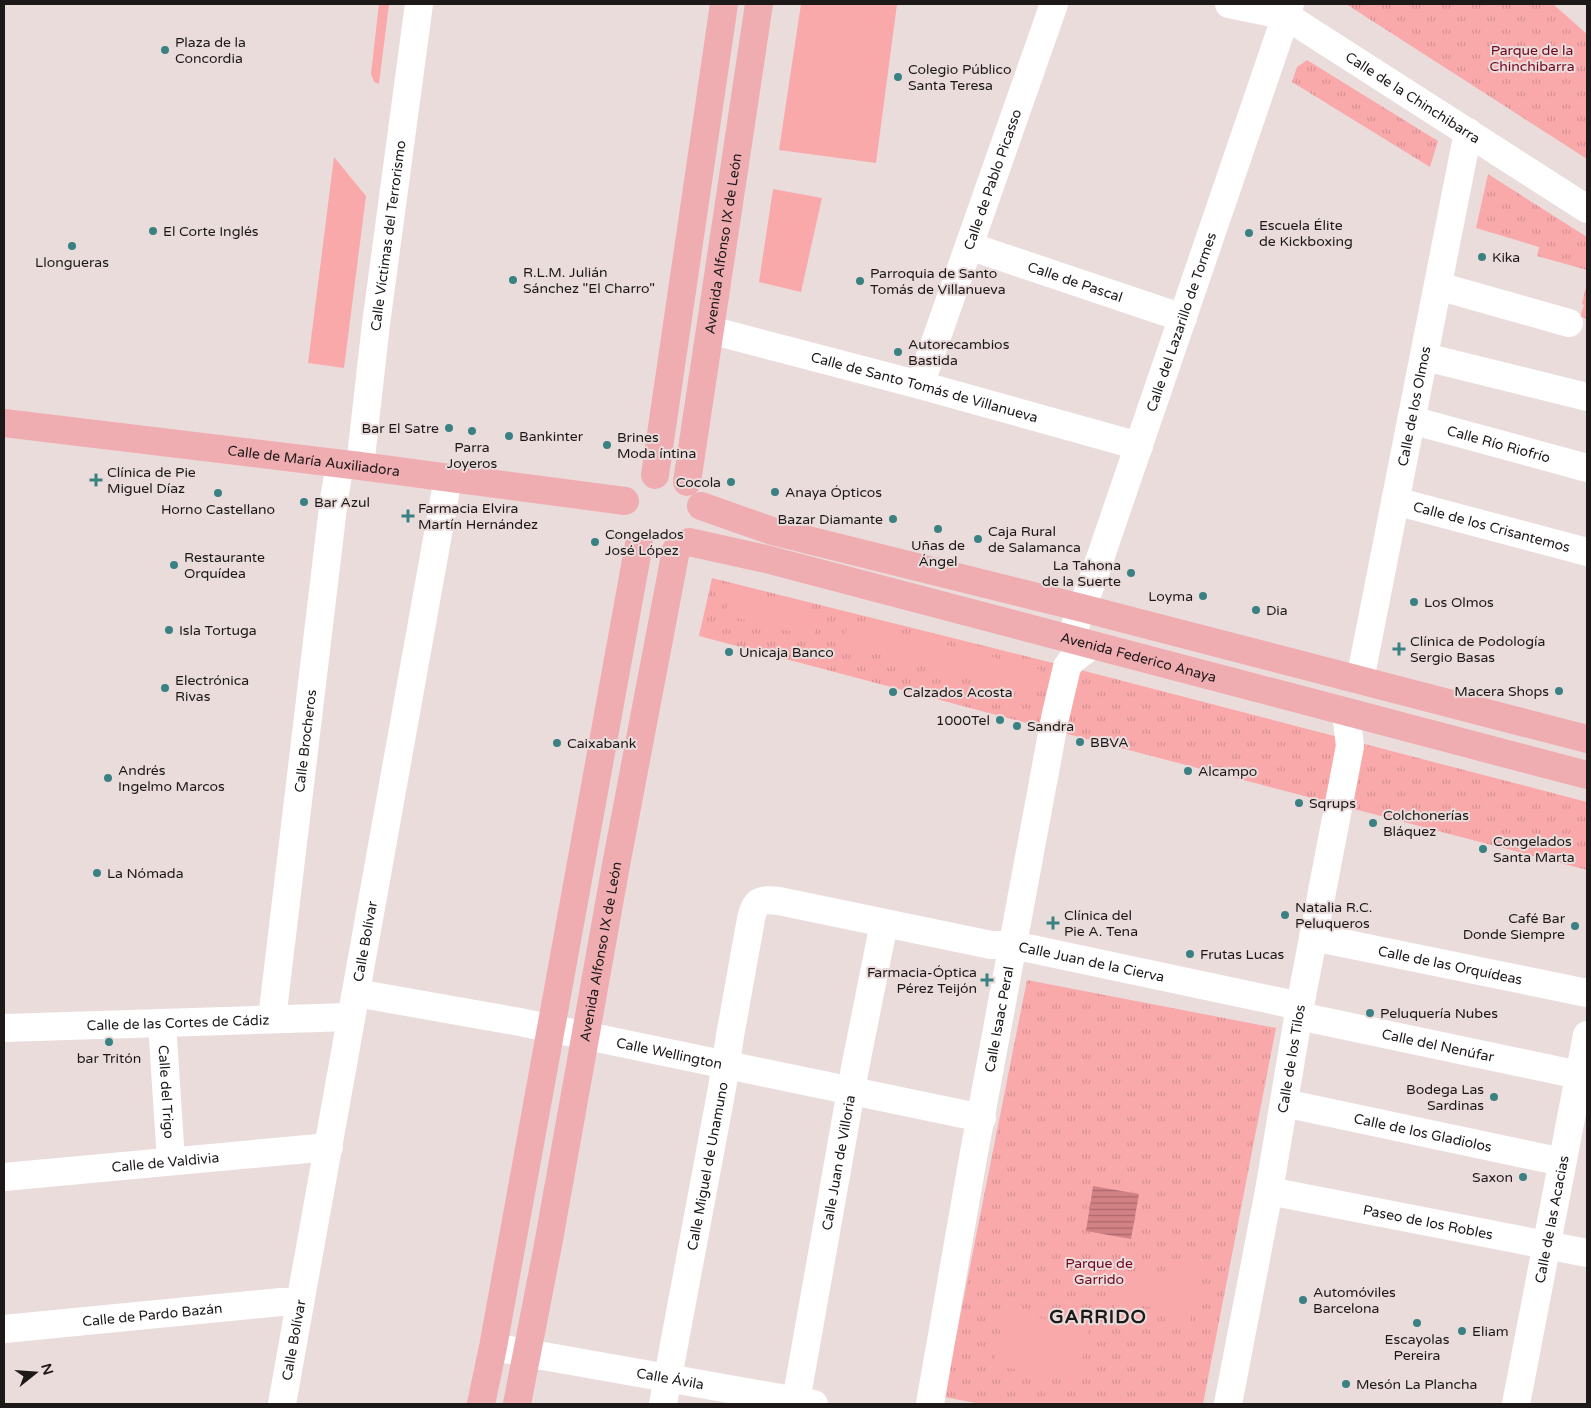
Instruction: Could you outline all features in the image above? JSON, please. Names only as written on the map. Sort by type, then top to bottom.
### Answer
[{"type":"main road","points":[[655,475],[724,4]]},
{"type":"main road","name":"Avenida Alfonso IX de León","points":[[687,482],[759,4]]},
{"type":"main road","name":"Calle de María Auxiliadora","points":[[4,423],[625,501]]},
{"type":"main road","points":[[655,475],[672,475],[687,482],[696,493],[701,506],[700,526],[683,546],[663,552],[650,550],[639,544],[631,536],[625,525],[625,501],[632,489],[642,480],[655,475]]},
{"type":"main road","points":[[701,506],[772,531],[1082,608],[1587,740]]},
{"type":"main road","points":[[478,1404],[493,1347],[639,544]]},
{"type":"main road","name":"Avenida Alfonso IX de León","points":[[517,1404],[548,1245],[660,625],[683,546]]},
{"type":"main road","name":"Avenida Federico Anaya","points":[[683,546],[766,559],[1587,776]]},
{"type":"street","name":"Calle Víctimas del Terrorismo","points":[[350,465],[376,324],[419,4]]},
{"type":"street","name":"Calle de Pablo Picasso","points":[[920,385],[1054,4]]},
{"type":"street","name":"Calle de la Chinchibarra","points":[[1230,4],[1288,10],[1468,132],[1587,209]]},
{"type":"street","name":"Calle del Lazarillo de Tormes","points":[[1081,642],[1082,608],[1288,10]]},
{"type":"street","name":"Calle de los Olmos","points":[[1360,680],[1468,132]]},
{"type":"street","name":"Calle de Pascal","points":[[969,246],[1183,318]]},
{"type":"street","points":[[1438,286],[1569,323]]},
{"type":"street","name":"Calle de Santo Tomás de Villanueva","points":[[710,330],[920,385],[1139,446]]},
{"type":"street","points":[[1425,357],[1587,397]]},
{"type":"street","name":"Calle Río Riofrío","points":[[1411,420],[1587,468]]},
{"type":"street","name":"Calle Brocheros","points":[[272,1019],[333,506],[350,465]]},
{"type":"street","name":"Calle Bolívar","points":[[282,1404],[448,478]]},
{"type":"street","name":"Calle de los Crisantemos","points":[[1395,501],[1587,552]]},
{"type":"street","name":"Calle Isaac Peral","points":[[930,1404],[1056,718],[1066,672],[1081,642]]},
{"type":"street","name":"Calle de los Tilos","points":[[1228,1404],[1270,1191],[1299,1011],[1350,746],[1346,712]]},
{"type":"street","name":"Calle Juan de la Cierva","points":[[760,901],[767,899],[779,901],[991,945],[1014,945],[1299,1011]]},
{"type":"street","name":"Calle Miguel de Unamuno","points":[[664,1404],[752,914],[760,901]]},
{"type":"street","name":"Calle Juan de Villoria","points":[[805,1403],[852,1091],[884,923]]},
{"type":"street","name":"Calle de las Orquídeas","points":[[1313,937],[1587,993]]},
{"type":"street","name":"Calle de las Cortes de Cádiz","points":[[4,1028],[272,1019],[353,1005]]},
{"type":"street","name":"Calle Wellington","points":[[353,1005],[551,1028],[982,1118]]},
{"type":"street","name":"Calle del Nenúfar","points":[[1299,1011],[1579,1075]]},
{"type":"street","name":"Calle del Trigo","points":[[162,1022],[171,1162]]},
{"type":"street","name":"Calle de las Acacias","points":[[1516,1404],[1587,1035]]},
{"type":"street","name":"Calle de los Gladiolos","points":[[1284,1103],[1562,1162]]},
{"type":"street","name":"Calle de Valdivia","points":[[4,1177],[329,1147]]},
{"type":"street","name":"Paseo de los Robles","points":[[1270,1191],[1587,1253]]},
{"type":"street","name":"Calle de Pardo Bazán","points":[[4,1329],[272,1302],[300,1302]]},
{"type":"street","points":[[493,1347],[526,1353]]},
{"type":"street","name":"Calle Ávila","points":[[526,1353],[805,1403]]},
{"type":"green space","points":[[379,4],[389,4],[379,84],[374,82],[371,74]]},
{"type":"green space","points":[[801,4],[897,4],[876,163],[779,150]]},
{"type":"green space","name":"Parque de la Chinchibarra","points":[[1346,4],[1553,4],[1587,34],[1587,159]]},
{"type":"green space","points":[[1307,60],[1438,141],[1430,167],[1292,82],[1297,67]]},
{"type":"green space","points":[[334,157],[366,196],[344,368],[308,363]]},
{"type":"green space","points":[[1488,174],[1587,237],[1587,270],[1537,256],[1539,247],[1476,228]]},
{"type":"green space","points":[[773,189],[822,198],[801,292],[759,282]]},
{"type":"green space","points":[[1587,282],[1587,319],[1580,317],[1584,305],[1582,304]]},
{"type":"green space","points":[[712,578],[1077,669],[1587,802],[1587,870],[699,636]]},
{"type":"green space","points":[[731,588],[820,611],[814,637],[725,615]]},
{"type":"green space","points":[[849,619],[1041,670],[1035,694],[843,645]]},
{"type":"green space","name":"Parque de Garrido","points":[[1027,980],[1276,1028],[1203,1404],[981,1404],[944,1397]]},
{"type":"green space","points":[[1168,1261],[1200,1266],[1189,1329],[1178,1327],[1181,1313],[1138,1305],[1136,1319],[1113,1315],[1120,1274],[1164,1282]]},
{"type":"green space","points":[[1004,1312],[1088,1327],[1078,1381],[994,1365]]},
{"type":"shaded area","points":[[1093,1186],[1139,1194],[1131,1239],[1086,1231]]},
{"type":"place","name":"Plaza de la Concordia","points":[[165,50]]},
{"type":"place","name":"Colegio Público Santa Teresa","points":[[898,77]]},
{"type":"place","name":"El Corte Inglés","points":[[153,231]]},
{"type":"place","name":"Escuela Élite de Kickboxing","points":[[1249,233]]},
{"type":"place","name":"Llongueras","points":[[72,246]]},
{"type":"place","name":"Kika","points":[[1482,257]]},
{"type":"place","name":"R.L.M. Julián Sánchez \"El Charro\"","points":[[513,280]]},
{"type":"place","name":"Parroquia de Santo Tomás de Villanueva","points":[[860,281]]},
{"type":"place","name":"Autorecambios Bastida","points":[[898,352]]},
{"type":"place","name":"Bar El Satre","points":[[449,428]]},
{"type":"place","name":"Parra Joyeros","points":[[472,431]]},
{"type":"place","name":"Bankinter","points":[[509,436]]},
{"type":"place","name":"Brines Moda íntina","points":[[607,445]]},
{"type":"place","name":"Clínica de Pie Miguel Díaz","points":[[96,480]]},
{"type":"place","name":"Cocola","points":[[731,482]]},
{"type":"place","name":"Anaya Ópticos","points":[[775,492]]},
{"type":"place","name":"Horno Castellano","points":[[218,493]]},
{"type":"place","name":"Bar Azul","points":[[304,502]]},
{"type":"place","name":"Farmacia Elvira Martín Hernández","points":[[408,516]]},
{"type":"place","name":"Bazar Diamante","points":[[893,519]]},
{"type":"place","name":"Uñas de Ángel","points":[[938,529]]},
{"type":"place","name":"Caja Rural de Salamanca","points":[[978,539]]},
{"type":"place","name":"Congelados José López","points":[[595,542]]},
{"type":"place","name":"Restaurante Orquídea","points":[[174,565]]},
{"type":"place","name":"La Tahona de la Suerte","points":[[1131,573]]},
{"type":"place","name":"Loyma","points":[[1203,596]]},
{"type":"place","name":"Los Olmos","points":[[1414,602]]},
{"type":"place","name":"Dia","points":[[1256,610]]},
{"type":"place","name":"Isla Tortuga","points":[[169,630]]},
{"type":"place","name":"Clínica de Podología Sergio Basas","points":[[1399,649]]},
{"type":"place","name":"Unicaja Banco","points":[[729,652]]},
{"type":"place","name":"Electrónica Rivas","points":[[165,688]]},
{"type":"place","name":"Macera Shops","points":[[1559,691]]},
{"type":"place","name":"Calzados Acosta","points":[[893,692]]},
{"type":"place","name":"1000Tel","points":[[1000,720]]},
{"type":"place","name":"Sandra","points":[[1017,726]]},
{"type":"place","name":"BBVA","points":[[1080,742]]},
{"type":"place","name":"Caixabank","points":[[557,743]]},
{"type":"place","name":"Alcampo","points":[[1188,771]]},
{"type":"place","name":"Andrés Ingelmo Marcos","points":[[108,778]]},
{"type":"place","name":"Sqrups","points":[[1299,803]]},
{"type":"place","name":"Colchonerías Bláquez","points":[[1373,823]]},
{"type":"place","name":"Congelados Santa Marta","points":[[1483,849]]},
{"type":"place","name":"La Nómada","points":[[97,873]]},
{"type":"place","name":"Natalia R.C. Peluqueros","points":[[1285,915]]},
{"type":"place","name":"Clínica del Pie A. Tena","points":[[1053,923]]},
{"type":"place","name":"Café Bar Donde Siempre","points":[[1575,926]]},
{"type":"place","name":"Frutas Lucas","points":[[1190,954]]},
{"type":"place","name":"Farmacia-Óptica Pérez Teijón","points":[[987,980]]},
{"type":"place","name":"Peluquería Nubes","points":[[1370,1013]]},
{"type":"place","name":"bar Tritón","points":[[109,1042]]},
{"type":"place","name":"Bodega Las Sardinas","points":[[1494,1097]]},
{"type":"place","name":"Saxon","points":[[1523,1177]]},
{"type":"place","name":"Automóviles Barcelona","points":[[1303,1300]]},
{"type":"place","name":"Escayolas Pereira","points":[[1417,1323]]},
{"type":"place","name":"Eliam","points":[[1462,1331]]},
{"type":"place","name":"Mesón La Plancha","points":[[1346,1384]]},
{"type":"district","name":"GARRIDO","points":[[1098,1316]]}]
